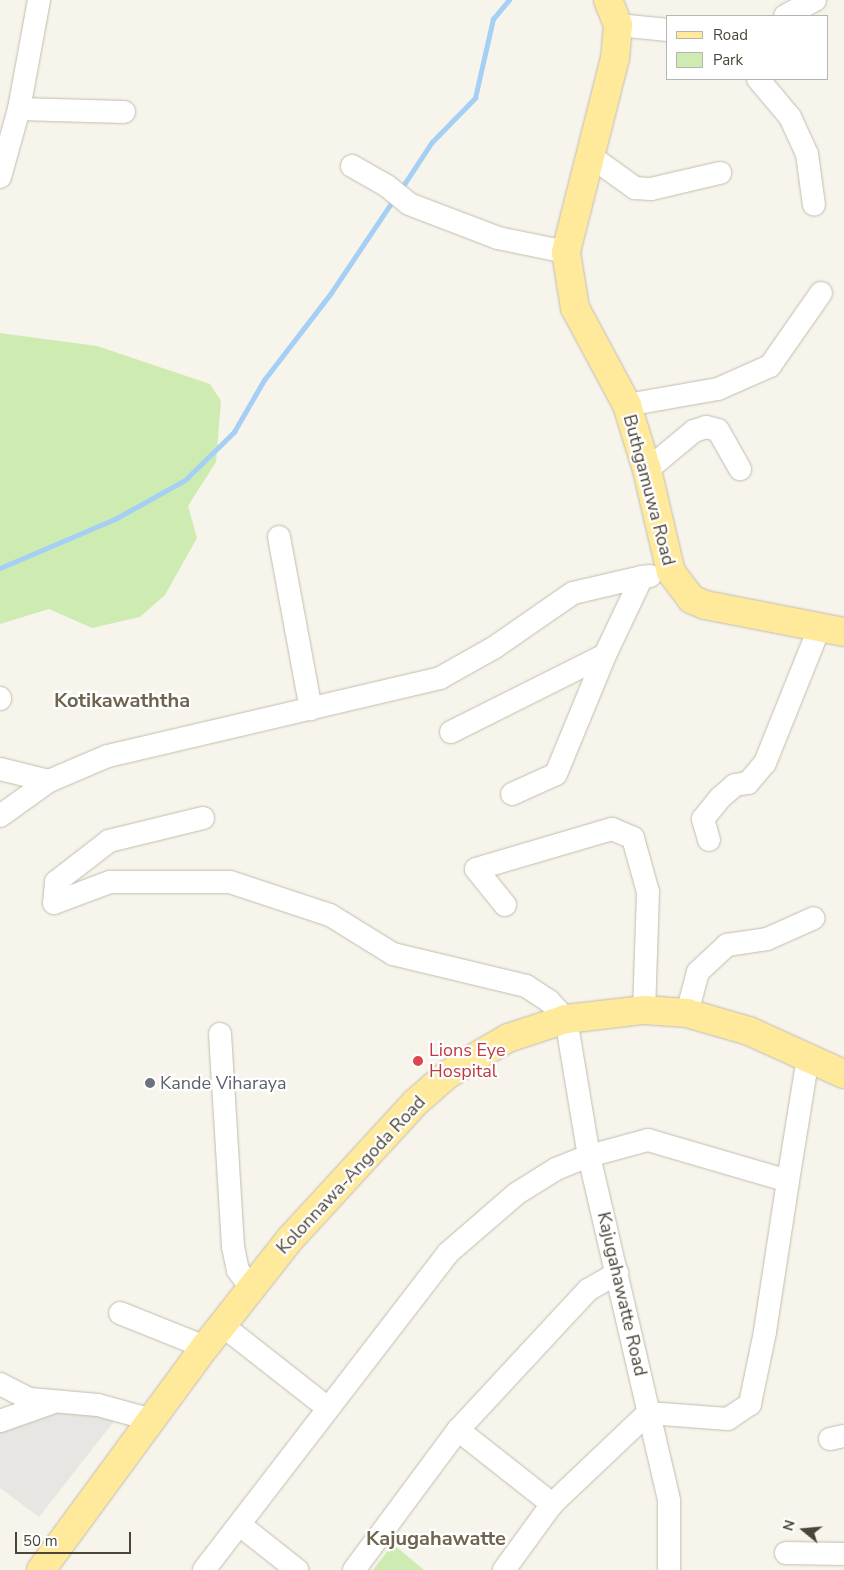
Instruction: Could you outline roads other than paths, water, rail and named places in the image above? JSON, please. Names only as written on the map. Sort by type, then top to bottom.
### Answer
[{"type":"main road","name":"Buthgamuwa Road","points":[[608,0],[618,25],[615,58],[566,252],[576,308],[627,405],[647,470],[670,572],[691,599],[705,605],[831,630]]},
{"type":"main road","name":"Kolonnawa-Angoda Road","points":[[41,1570],[250,1287],[333,1188],[416,1102],[447,1075],[508,1038],[566,1019],[644,1010],[687,1013],[749,1031],[844,1074]]},
{"type":"street","points":[[0,177],[19,109],[39,0]]},
{"type":"street","points":[[787,15],[815,0]]},
{"type":"street","points":[[618,25],[666,30]]},
{"type":"street","points":[[759,80],[790,117],[804,146],[814,205]]},
{"type":"street","points":[[19,109],[124,112]]},
{"type":"street","points":[[589,156],[635,188],[651,189],[720,173]]},
{"type":"street","points":[[352,166],[387,186],[409,204],[498,238],[566,252]]},
{"type":"street","points":[[627,405],[718,388],[770,366],[820,293]]},
{"type":"street","points":[[647,470],[694,431],[706,427],[718,430],[740,469]]},
{"type":"street","points":[[279,537],[311,709]]},
{"type":"street","points":[[0,816],[49,781],[108,756],[440,678],[495,647],[573,593],[670,572]]},
{"type":"street","points":[[512,794],[556,774],[605,655],[642,577]]},
{"type":"street","points":[[708,840],[703,818],[720,798],[735,785],[748,783],[764,764],[831,630]]},
{"type":"street","points":[[451,732],[605,655]]},
{"type":"street","points":[[0,769],[49,781]]},
{"type":"street","points":[[203,818],[109,841],[56,882],[54,903],[110,882],[230,882],[330,916],[393,954],[526,986],[549,1001],[566,1019]]},
{"type":"street","points":[[505,905],[476,869],[612,830],[633,838],[648,892],[644,1010]]},
{"type":"street","points":[[687,1013],[698,972],[727,945],[767,939],[814,918]]},
{"type":"street","name":"Kajugahawatte Road","points":[[566,1019],[589,1156],[618,1273],[669,1501],[669,1570]]},
{"type":"street","points":[[220,1034],[233,1248],[238,1270],[250,1287]]},
{"type":"street","points":[[504,1570],[552,1504],[648,1413],[728,1419],[750,1404],[765,1332],[808,1057]]},
{"type":"street","points":[[204,1570],[448,1253],[516,1194],[556,1169],[589,1156],[648,1140],[788,1181]]},
{"type":"street","points":[[354,1570],[458,1430],[588,1290],[618,1273]]},
{"type":"street","points":[[120,1313],[205,1347]]},
{"type":"street","points":[[222,1326],[328,1408]]},
{"type":"street","points":[[0,1384],[30,1399],[98,1405],[152,1420]]},
{"type":"street","points":[[0,1422],[56,1401]]},
{"type":"street","points":[[458,1430],[552,1504]]},
{"type":"street","points":[[240,1525],[297,1570]]},
{"type":"street","points":[[786,1553],[844,1554]]},
{"type":"waterway","points":[[401,189],[432,142],[475,98],[493,19],[509,0]]},
{"type":"waterway","points":[[0,568],[115,519],[185,480],[234,432],[264,380],[331,293],[394,199]]},
{"type":"place","name":"Lions Eye Hospital","points":[[418,1061]]},
{"type":"place","name":"Kande Viharaya","points":[[150,1083]]},
{"type":"district","name":"Kotikawaththa","points":[[122,700]]},
{"type":"district","name":"Kajugahawatte","points":[[436,1538]]}]
